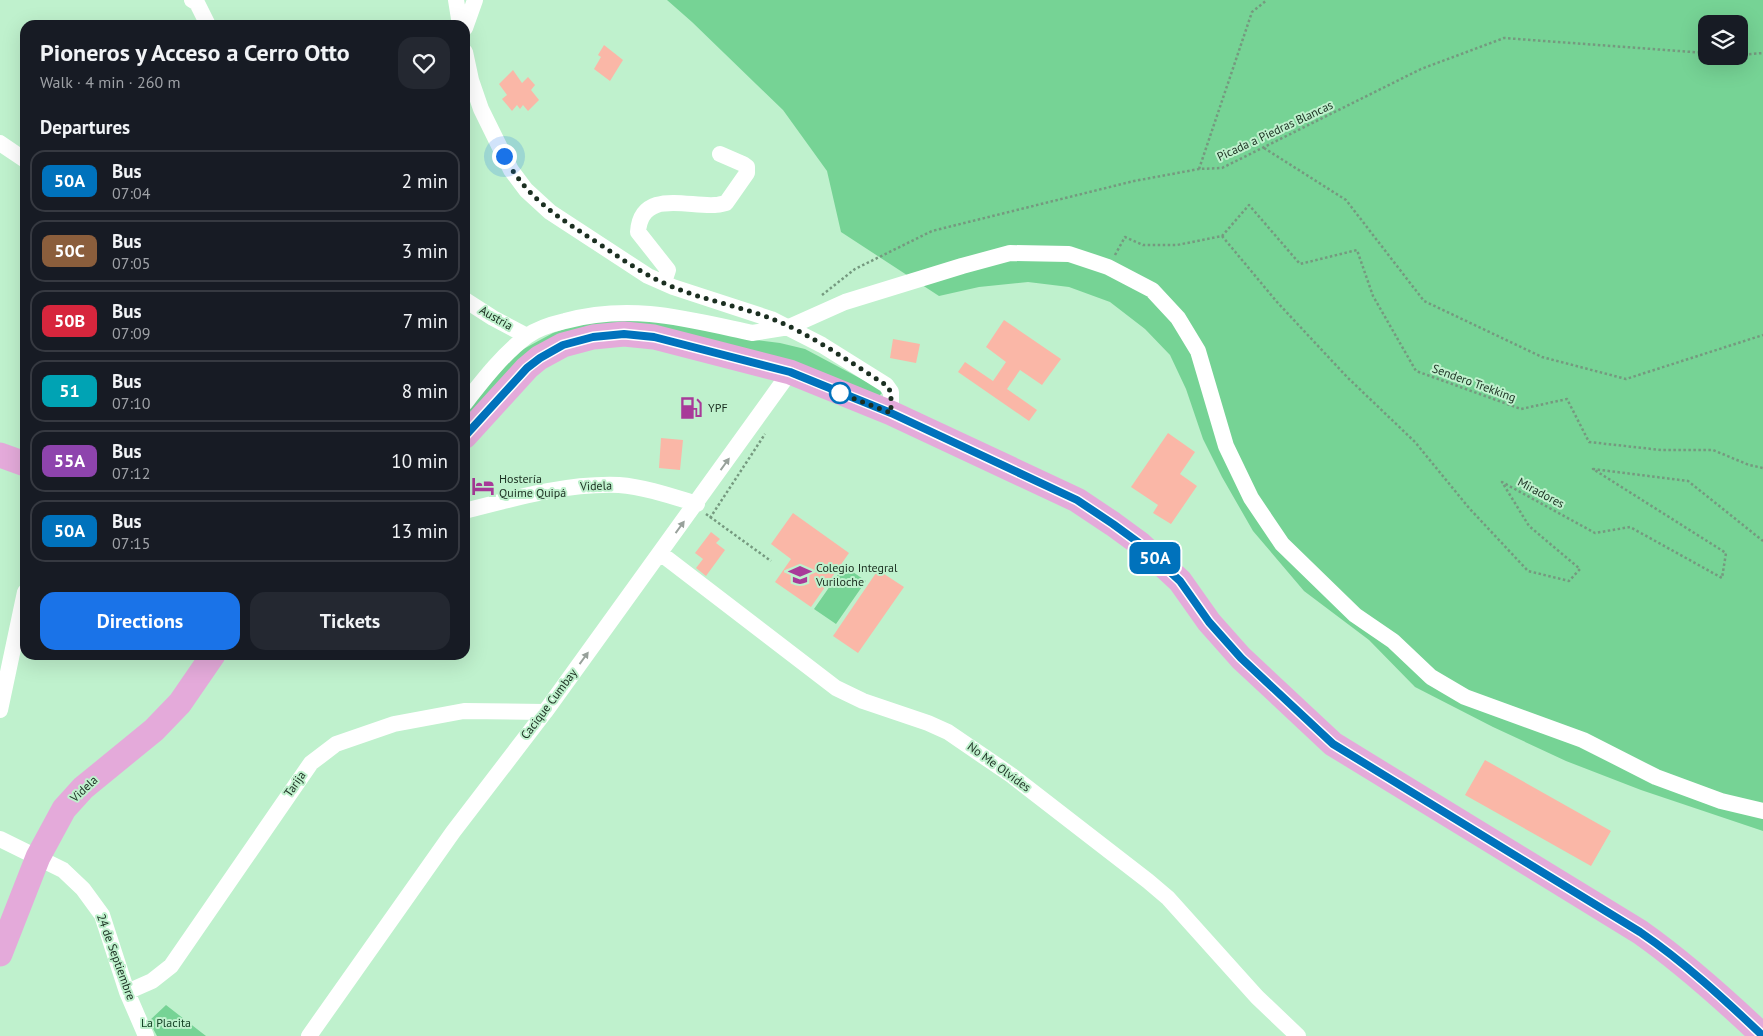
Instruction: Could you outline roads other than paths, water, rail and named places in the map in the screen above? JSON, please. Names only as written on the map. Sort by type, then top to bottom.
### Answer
[{"type":"main road","points":[[470,431],[527,368],[563,345],[593,337],[624,334],[654,337],[790,372],[891,413],[1077,500],[1139,543],[1180,581],[1209,622],[1241,658],[1333,744],[1640,932],[1662,947],[1698,977],[1763,1036]]},
{"type":"main road","points":[[0,454],[20,462]]},
{"type":"main road","name":"Videla","points":[[0,954],[38,857],[64,809],[83,788],[154,730],[180,703],[210,660]]},
{"type":"street","points":[[456,0],[459,20]]},
{"type":"street","points":[[468,20],[475,0]]},
{"type":"street","points":[[196,1],[206,20]]},
{"type":"street","points":[[470,75],[484,116],[511,170],[526,190],[550,212],[648,276],[706,299],[771,319],[822,345],[886,385],[891,392],[891,413]]},
{"type":"street","points":[[0,143],[20,157]]},
{"type":"street","points":[[662,282],[668,270],[638,232],[643,214],[662,203],[675,202],[715,206],[726,203],[747,173],[747,167],[720,154]]},
{"type":"street","points":[[470,397],[509,353],[527,336],[550,325],[580,317],[613,312],[635,312],[674,316],[752,333],[789,327],[814,314],[845,302],[900,284],[1010,254],[1069,254],[1108,267],[1152,290],[1178,318],[1198,352],[1226,446],[1251,498],[1282,544],[1355,615],[1393,641],[1431,677],[1465,697],[1583,740],[1656,777],[1721,801],[1763,811]]},
{"type":"street","name":"Austria","points":[[470,303],[527,336]]},
{"type":"street","name":"Cacique Cumbay","points":[[309,1036],[453,832],[545,712],[790,372]]},
{"type":"street","name":"Videla","points":[[470,510],[510,499],[581,486],[620,485],[650,490],[696,504]]},
{"type":"street","name":"No Me Olvides","points":[[660,553],[836,688],[863,701],[928,723],[948,732],[1011,775],[1168,898],[1257,997],[1298,1036]]},
{"type":"street","points":[[0,710],[20,616]]},
{"type":"street","name":"Tarija","points":[[127,992],[152,981],[171,966],[311,763],[336,744],[394,724],[464,711],[545,712]]},
{"type":"street","name":"24 de Septiembre","points":[[0,839],[63,870],[83,889],[102,915],[127,992],[146,1036]]},
{"type":"place","name":"YPF","points":[[691,408]]},
{"type":"place","name":"Hostería Quime Quipá","points":[[483,486]]},
{"type":"place","name":"Colegio Integral Vuriloche","points":[[800,575]]},
{"type":"park label","name":"La Placita","points":[[166,1023]]}]
